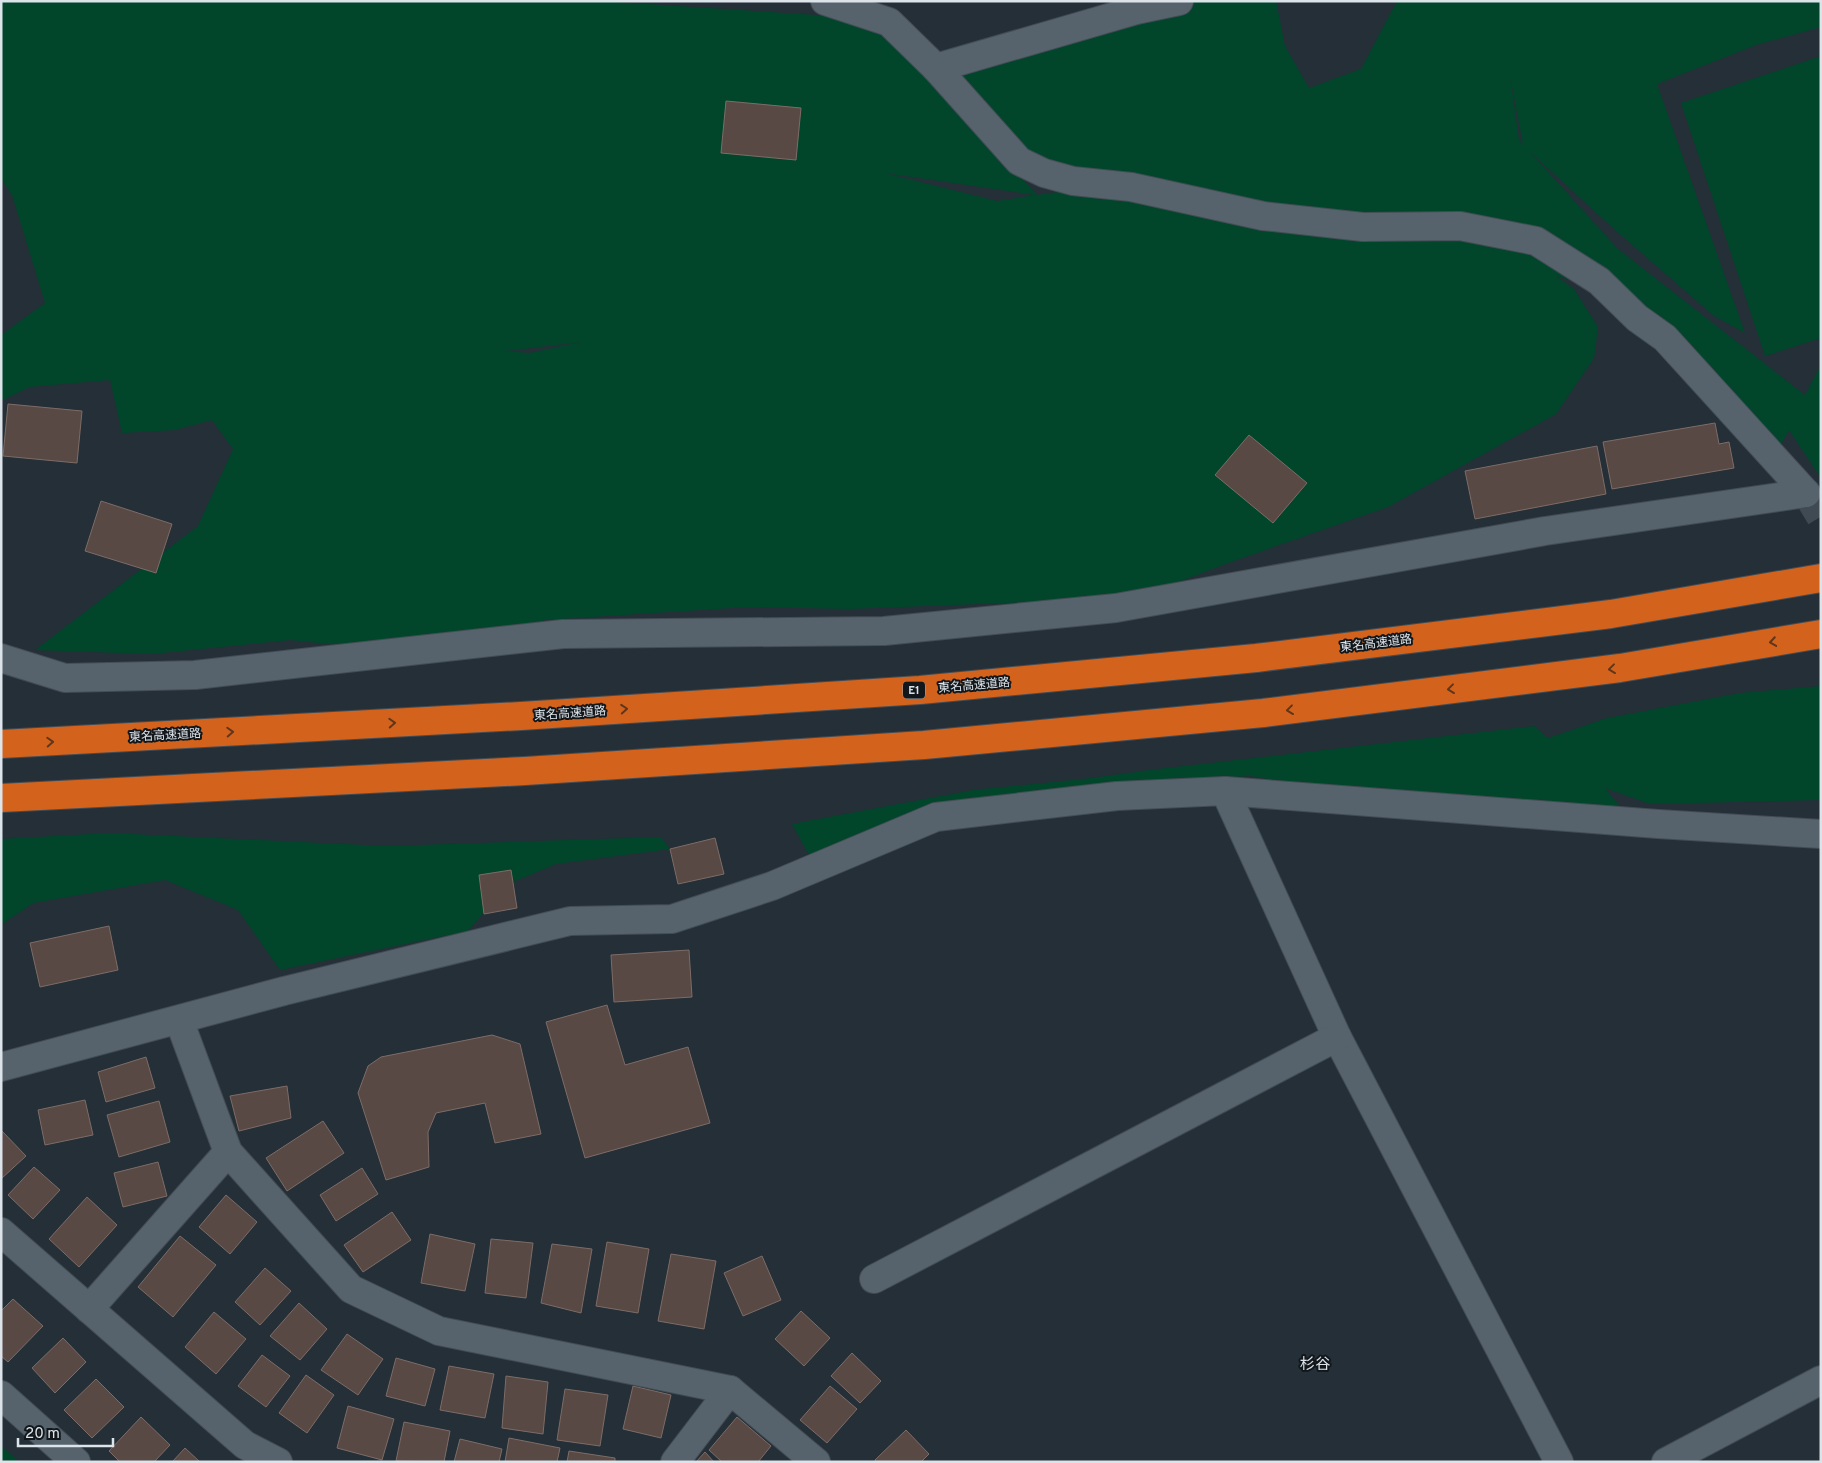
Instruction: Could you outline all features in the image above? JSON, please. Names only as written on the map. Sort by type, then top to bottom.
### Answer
[{"type":"highway","name":"東名高速道路","points":[[1,744],[521,716],[939,688],[1276,656],[1611,614],[1821,578]]},
{"type":"highway","points":[[1,798],[525,771],[924,745],[1263,713],[1620,668],[1821,634]]},
{"type":"street","points":[[1,658],[65,678],[194,675],[563,634],[893,630],[1116,608],[1545,531],[1806,493],[1664,338],[1637,318],[1599,281],[1536,241],[1460,226],[1363,227],[1263,216],[1131,187],[1073,181],[1044,173],[1018,161],[936,68],[889,22],[825,1]]},
{"type":"street","points":[[936,68],[1136,10],[1179,1]]},
{"type":"street","points":[[1225,792],[1337,1037],[1559,1462]]},
{"type":"street","points":[[1,1067],[284,991],[570,921],[672,919],[772,886],[936,817],[1117,796],[1225,792],[1821,834]]},
{"type":"street","points":[[179,1020],[228,1152],[351,1289],[439,1331],[730,1390],[816,1462]]},
{"type":"street","points":[[874,1279],[1337,1037]]},
{"type":"street","points":[[89,1309],[228,1152]]},
{"type":"street","points":[[1,1232],[245,1445],[278,1462]]},
{"type":"street","points":[[1666,1462],[1821,1380]]},
{"type":"street","points":[[675,1462],[730,1390]]},
{"type":"street","points":[[1,1395],[76,1462]]},
{"type":"green space","points":[[1,1],[601,1],[879,19],[1037,195],[1086,188],[1298,234],[1414,237],[1037,170],[936,68],[1194,1],[1276,1],[1285,46],[1309,88],[1361,69],[1397,1],[1821,1],[1821,27],[1756,45],[1657,84],[1745,333],[1714,316],[1615,230],[1530,152],[1618,249],[1805,395],[1818,370],[1821,368],[1821,478],[1789,430],[1777,452],[1587,285],[1556,276],[1574,289],[1598,327],[1594,358],[1556,414],[1388,507],[1231,562],[1136,598],[849,609],[747,607],[545,620],[440,648],[358,647],[290,640],[151,654],[35,650],[198,526],[233,449],[212,420],[175,430],[122,433],[110,380],[29,387],[1,401],[1,335],[45,303],[12,195],[1,179]],"holes":[[[1510,75],[1523,145],[1519,140]],[[884,173],[1035,195],[997,201]],[[581,342],[529,353],[505,351]]]},
{"type":"green space","points":[[1821,56],[1821,338],[1765,356],[1681,103]]},
{"type":"green space","points":[[1821,686],[1821,800],[1650,804],[1605,788],[1622,809],[1371,795],[1250,776],[1075,787],[810,857],[792,824],[973,790],[1083,779],[1534,726],[1548,738],[1607,718],[1740,693]]},
{"type":"green space","points":[[110,833],[386,846],[661,837],[670,849],[556,864],[508,884],[468,931],[280,970],[238,910],[165,880],[33,903],[1,925],[1,839]]},
{"type":"green space","points":[[1,1446],[20,1462],[1,1462]]},
{"type":"building","points":[[726,101],[801,108],[796,160],[721,153]]},
{"type":"building","points":[[8,404],[82,411],[77,463],[3,456]]},
{"type":"building","points":[[1715,423],[1719,444],[1729,442],[1734,468],[1612,489],[1603,442]]},
{"type":"building","points":[[1249,435],[1307,483],[1273,523],[1215,475]]},
{"type":"building","points":[[1597,446],[1606,494],[1475,519],[1465,471]]},
{"type":"building","points":[[101,501],[172,524],[156,573],[85,551]]},
{"type":"building","points":[[715,838],[724,874],[678,884],[670,849]]},
{"type":"building","points":[[511,870],[517,908],[484,914],[479,875]]},
{"type":"building","points":[[109,926],[118,970],[40,987],[30,943]]},
{"type":"building","points":[[689,950],[692,997],[614,1002],[611,955]]},
{"type":"building","points":[[607,1005],[625,1065],[688,1047],[710,1123],[585,1158],[546,1022]]},
{"type":"building","points":[[492,1035],[520,1044],[541,1134],[495,1143],[485,1103],[436,1113],[428,1132],[429,1167],[386,1180],[358,1093],[368,1066],[381,1057]]},
{"type":"building","points":[[146,1057],[155,1088],[106,1102],[98,1072]]},
{"type":"building","points":[[287,1086],[291,1118],[239,1131],[230,1096]]},
{"type":"building","points":[[85,1100],[93,1135],[45,1145],[38,1110]]},
{"type":"building","points":[[159,1101],[170,1142],[119,1157],[107,1115]]},
{"type":"building","points":[[323,1121],[344,1153],[287,1191],[266,1158]]},
{"type":"building","points":[[1,1130],[26,1156],[1,1179]]},
{"type":"building","points":[[158,1162],[167,1196],[123,1207],[114,1173]]},
{"type":"building","points":[[34,1167],[60,1190],[33,1219],[8,1195]]},
{"type":"building","points":[[362,1168],[378,1194],[336,1221],[320,1195]]},
{"type":"building","points":[[226,1195],[257,1222],[230,1254],[199,1227]]},
{"type":"building","points":[[87,1197],[117,1225],[79,1267],[49,1239]]},
{"type":"building","points":[[392,1212],[411,1240],[363,1272],[344,1245]]},
{"type":"building","points":[[430,1234],[475,1244],[465,1291],[421,1283]]},
{"type":"building","points":[[180,1236],[216,1265],[173,1317],[138,1287]]},
{"type":"building","points":[[491,1239],[533,1243],[526,1298],[485,1293]]},
{"type":"building","points":[[607,1242],[649,1249],[638,1313],[596,1306]]},
{"type":"building","points":[[552,1244],[592,1249],[581,1313],[541,1303]]},
{"type":"building","points":[[671,1254],[716,1261],[704,1329],[658,1321]]},
{"type":"building","points":[[762,1256],[781,1300],[743,1316],[724,1273]]},
{"type":"building","points":[[265,1268],[291,1291],[260,1325],[235,1302]]},
{"type":"building","points":[[13,1299],[43,1326],[8,1362],[1,1356],[1,1311]]},
{"type":"building","points":[[299,1303],[327,1329],[300,1360],[270,1336]]},
{"type":"building","points":[[801,1311],[830,1338],[804,1366],[775,1339]]},
{"type":"building","points":[[214,1312],[246,1339],[216,1374],[185,1347]]},
{"type":"building","points":[[347,1334],[383,1359],[358,1395],[321,1370]]},
{"type":"building","points":[[63,1338],[86,1362],[55,1393],[32,1368]]},
{"type":"building","points":[[852,1353],[881,1381],[860,1403],[831,1376]]},
{"type":"building","points":[[262,1355],[290,1376],[266,1407],[238,1386]]},
{"type":"building","points":[[396,1358],[435,1369],[425,1406],[386,1396]]},
{"type":"building","points":[[449,1366],[494,1374],[485,1418],[440,1410]]},
{"type":"building","points":[[306,1375],[334,1395],[307,1433],[279,1413]]},
{"type":"building","points":[[506,1376],[548,1382],[543,1434],[502,1428]]},
{"type":"building","points":[[96,1379],[124,1407],[92,1438],[64,1410]]},
{"type":"building","points":[[633,1386],[671,1395],[661,1438],[623,1429]]},
{"type":"building","points":[[830,1386],[857,1409],[827,1443],[800,1420]]},
{"type":"building","points":[[565,1389],[608,1395],[600,1446],[557,1440]]},
{"type":"building","points":[[348,1406],[394,1419],[382,1460],[337,1448]]},
{"type":"building","points":[[141,1417],[170,1445],[154,1462],[120,1462],[109,1451]]},
{"type":"building","points":[[737,1417],[771,1446],[758,1462],[722,1462],[709,1450]]},
{"type":"building","points":[[404,1422],[450,1431],[444,1462],[396,1461]]},
{"type":"building","points":[[906,1430],[929,1454],[921,1462],[876,1462],[875,1460]]},
{"type":"building","points":[[509,1438],[560,1448],[557,1462],[505,1462]]},
{"type":"building","points":[[460,1439],[502,1449],[499,1462],[454,1462]]},
{"type":"building","points":[[185,1448],[200,1462],[172,1462]]},
{"type":"building","points":[[569,1451],[615,1458],[615,1462],[567,1462]]},
{"type":"building","points":[[705,1452],[714,1462],[696,1462]]},
{"type":"tunnel","points":[[1806,493],[1821,518]]},
{"type":"district","name":"杉谷","points":[[1315,1364]]}]
